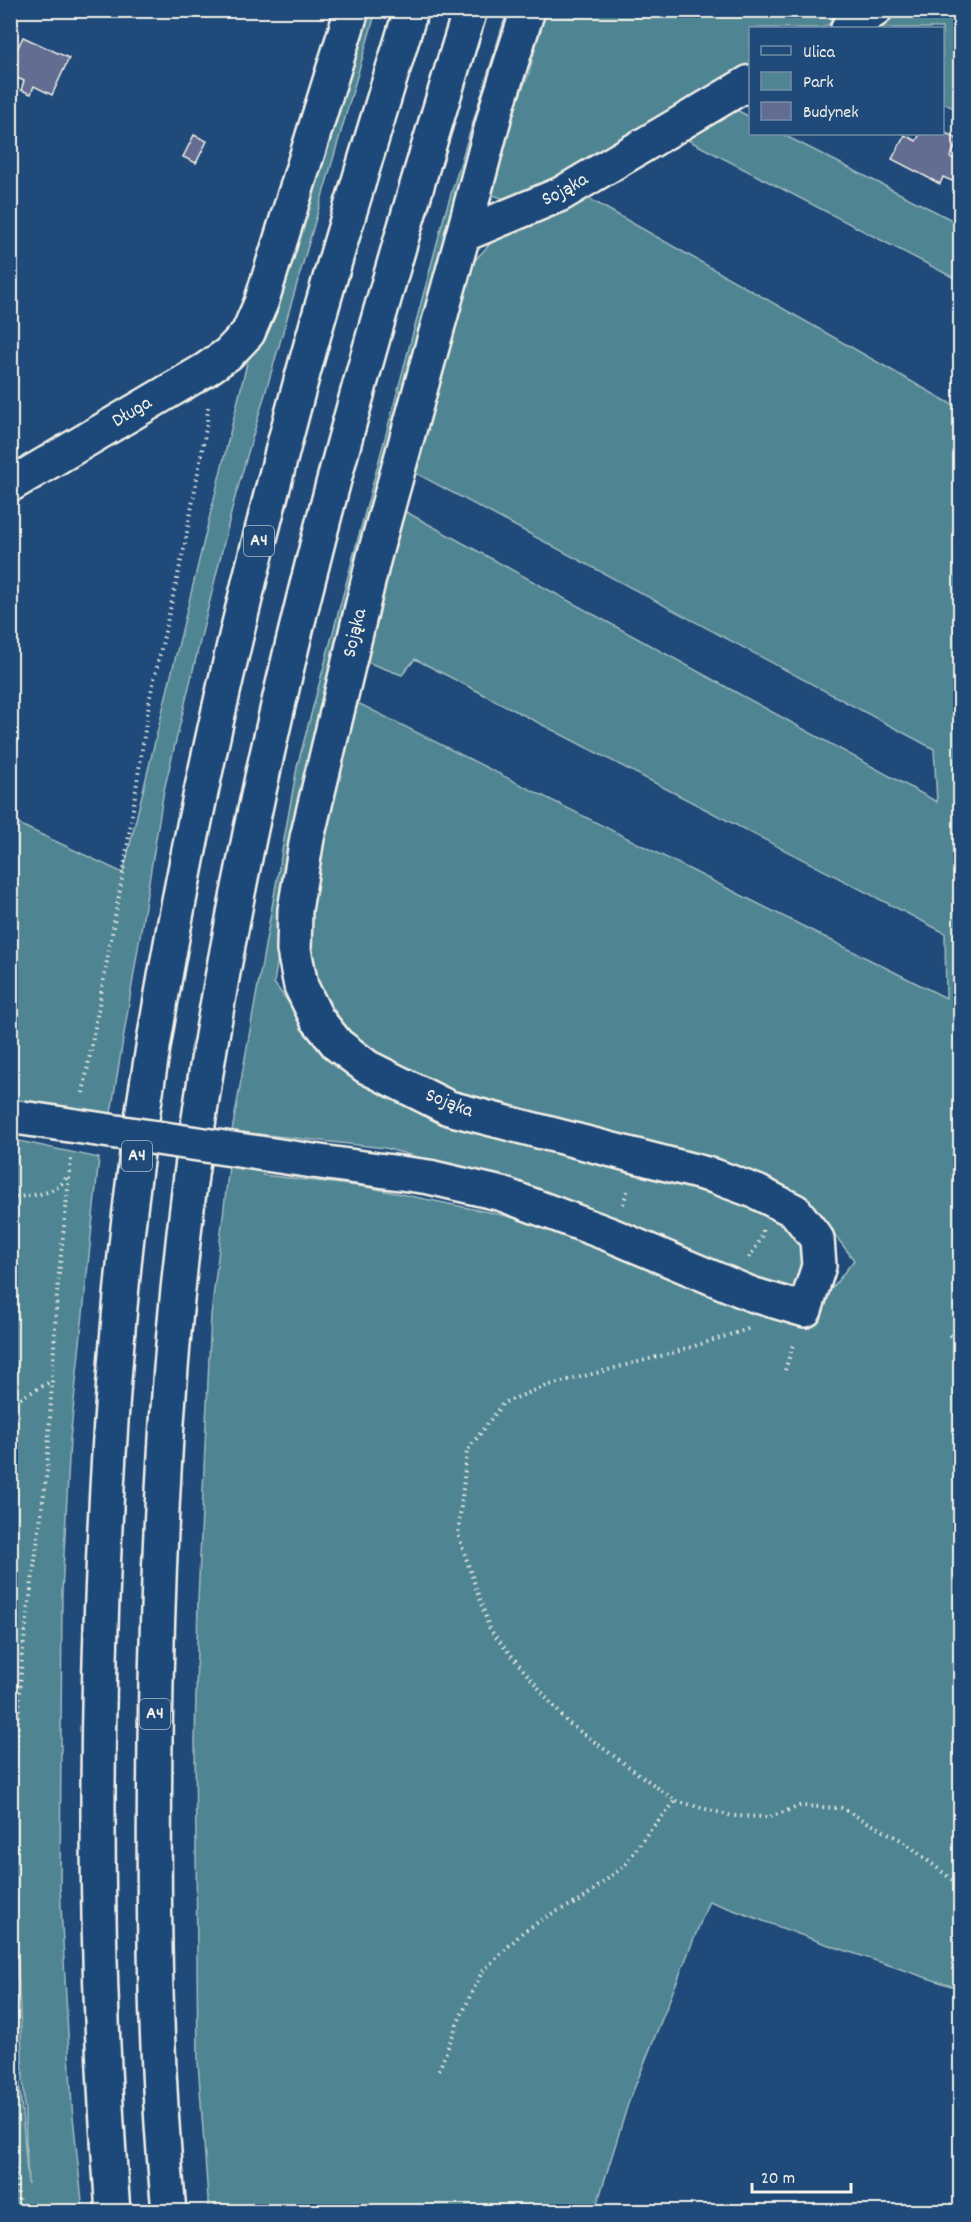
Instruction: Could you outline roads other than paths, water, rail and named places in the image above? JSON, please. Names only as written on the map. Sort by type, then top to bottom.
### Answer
[{"type":"main road","name":"Długa","points":[[10,485],[205,370],[228,354],[248,333],[261,303],[283,237],[352,10]]},
{"type":"main road","name":"A4","points":[[113,2211],[104,2102],[99,1920],[97,1783],[99,1657],[115,1369],[147,1081],[192,833],[245,594],[323,303],[411,10]]},
{"type":"main road","name":"A4","points":[[169,2211],[161,2099],[155,1900],[156,1661],[169,1390],[192,1165],[216,1012],[248,842],[298,618],[379,317],[470,10]]},
{"type":"main road","points":[[463,235],[497,107],[528,10]]},
{"type":"main road","points":[[850,27],[875,10]]},
{"type":"main road","name":"Sojąka","points":[[16,1118],[429,1177],[502,1194],[611,1235],[751,1294],[805,1310],[819,1266],[817,1239],[795,1211],[757,1192],[714,1176],[449,1108],[367,1067],[338,1045],[317,1019],[301,986],[294,950],[295,910],[307,838],[374,557],[463,235],[561,194],[749,83]]}]
